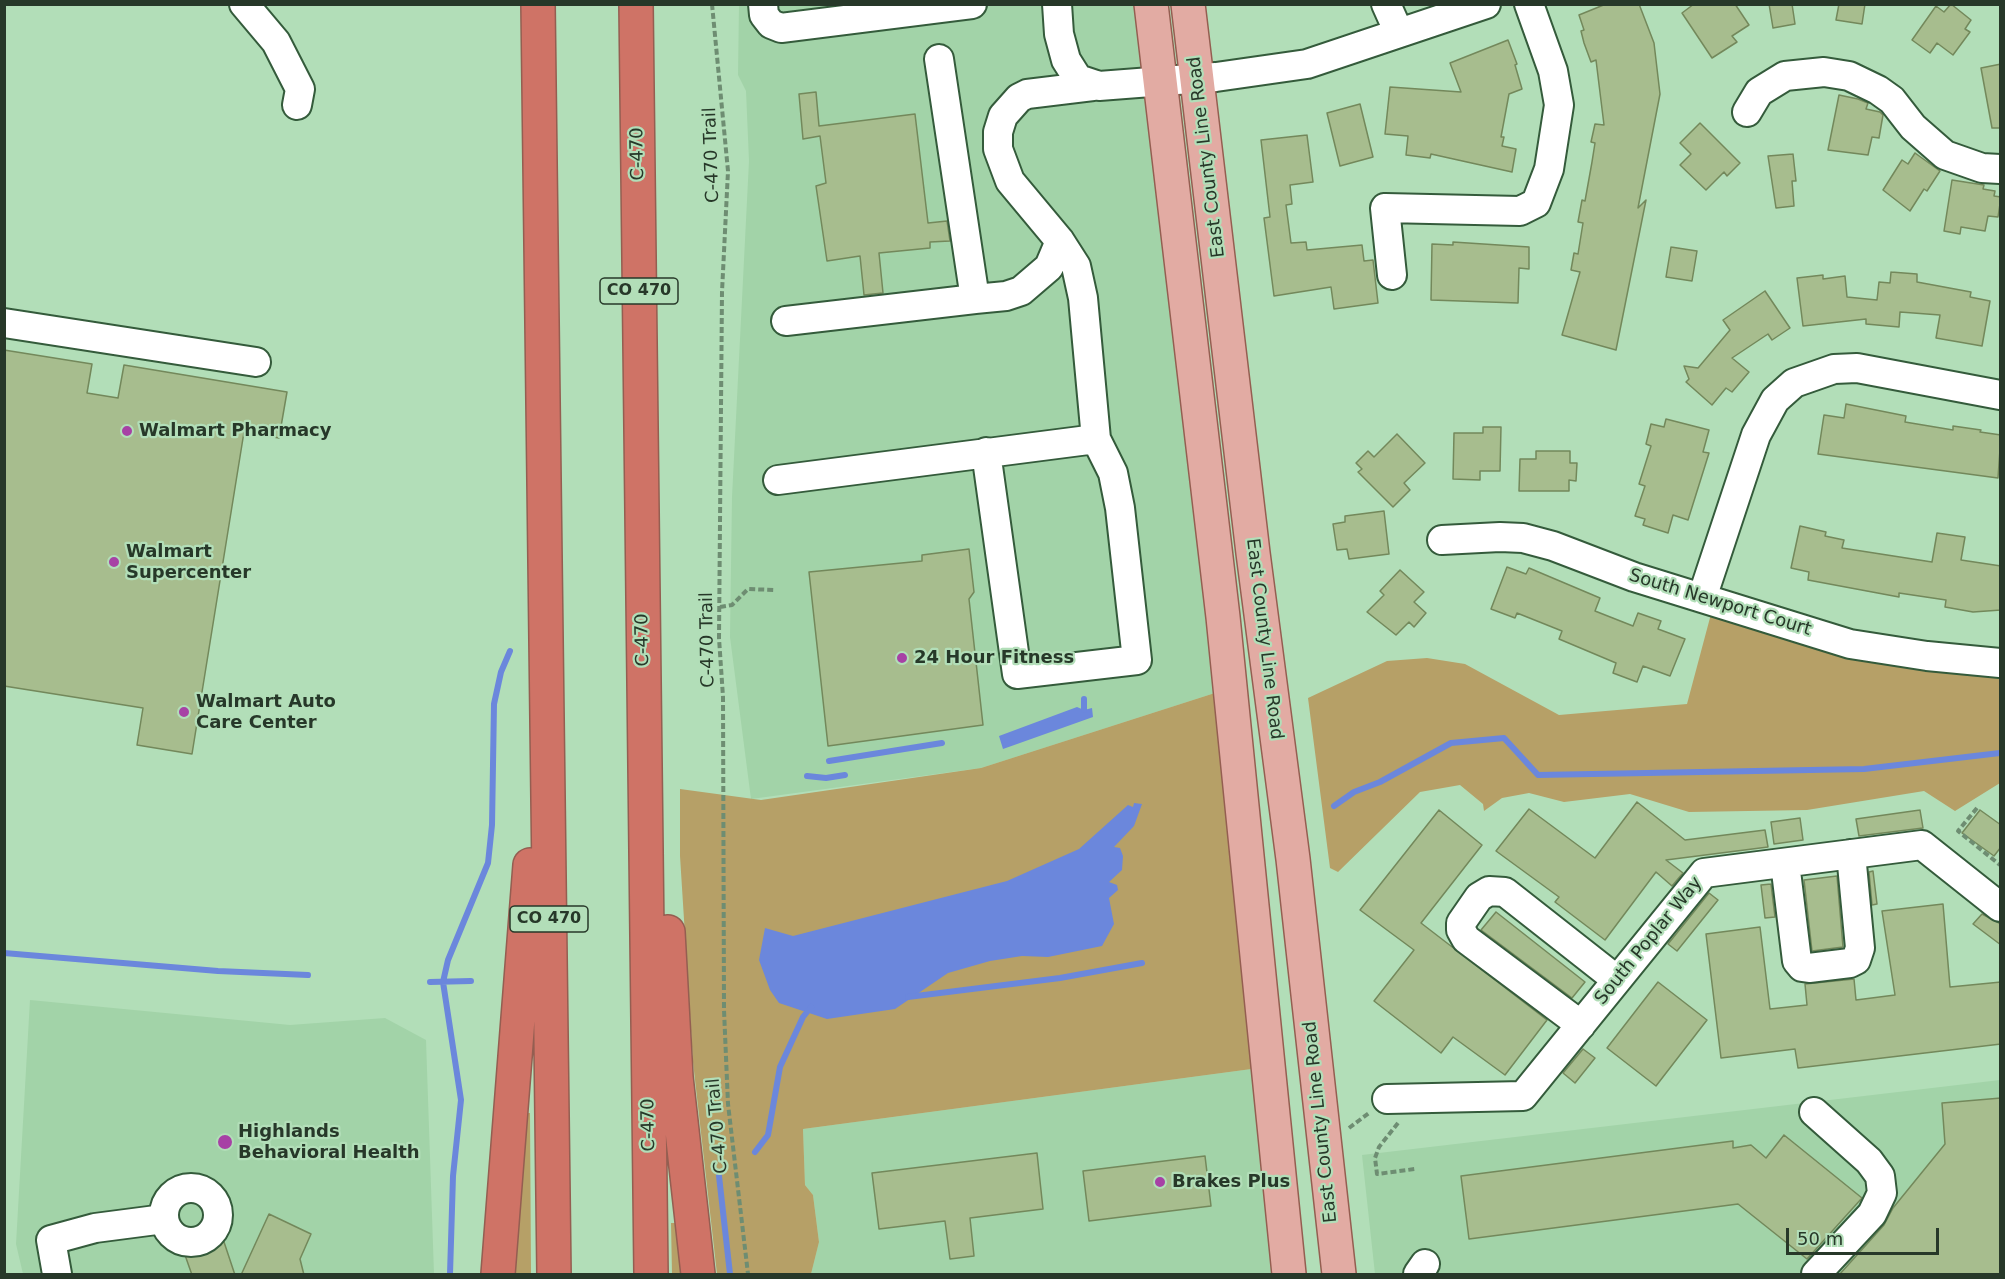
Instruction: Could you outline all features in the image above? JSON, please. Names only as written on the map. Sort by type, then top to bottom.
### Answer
[{"type":"highway","name":"CO 470","points":[[538,4],[554,1275]]},
{"type":"highway","name":"C-470","points":[[636,4],[651,1275]]},
{"type":"highway","points":[[498,1275],[531,845],[534,637],[544,564]]},
{"type":"highway","points":[[642,578],[662,671],[673,1041],[698,1275]]},
{"type":"main road","name":"East County Line Road","points":[[1151,4],[1223,617],[1289,1275]]},
{"type":"main road","name":"East County Line Road","points":[[1188,4],[1199,78],[1253,553],[1293,859],[1339,1275]]},
{"type":"street","points":[[763,4],[764,15],[771,24],[781,28],[972,4]]},
{"type":"street","points":[[1057,4],[1059,34],[1066,60],[1078,79],[1093,86]]},
{"type":"street","points":[[1386,4],[1399,33]]},
{"type":"street","points":[[986,452],[1017,674],[1137,660],[1120,508],[1113,473],[1096,439],[1083,298],[1076,266],[1060,241],[1006,173],[998,149],[1000,124],[1012,104],[1027,94],[1093,86],[1199,78],[1307,64],[1485,4]]},
{"type":"street","points":[[1392,275],[1385,208],[1520,211],[1536,203],[1549,169],[1559,105],[1553,71],[1529,4]]},
{"type":"street","points":[[249,6],[276,42],[300,89],[297,105]]},
{"type":"street","points":[[939,59],[975,299]]},
{"type":"street","points":[[1747,112],[1759,92],[1785,76],[1824,72],[1849,76],[1878,90],[1892,100],[1913,127],[1944,155],[1982,168],[2001,169]]},
{"type":"street","points":[[786,321],[1005,296],[1028,287],[1049,267],[1060,241]]},
{"type":"street","points":[[4,323],[256,362]]},
{"type":"street","points":[[1702,598],[1755,435],[1775,400],[1794,383],[1834,369],[1857,368],[2001,395]]},
{"type":"street","points":[[778,480],[1096,439]]},
{"type":"street","name":"South Newport Court","points":[[1442,540],[1523,538],[1553,546],[1634,577],[1851,644],[1927,656],[2001,663]]},
{"type":"street","name":"South Poplar Way","points":[[1399,1099],[1523,1096],[1704,873],[1922,845],[2001,908]]},
{"type":"street","points":[[1785,862],[1797,961],[1802,967],[1809,968],[1850,963],[1856,960],[1860,948],[1851,854]]},
{"type":"street","points":[[1581,1025],[1466,939],[1461,930],[1461,923],[1479,897],[1489,891],[1505,892],[1617,980]]},
{"type":"street","points":[[1814,1113],[1869,1161],[1880,1176],[1882,1193],[1872,1214],[1816,1275]]},
{"type":"street","points":[[57,1275],[51,1240],[95,1228],[164,1219]]},
{"type":"path","name":"C-470 Trail","points":[[712,4],[726,130],[728,178],[722,291],[720,607],[723,697],[724,1010],[728,1104],[748,1275]]},
{"type":"path","points":[[720,607],[732,605],[748,589],[774,590]]},
{"type":"path","points":[[1977,808],[1958,831],[2001,865]]},
{"type":"path","points":[[1322,1135],[1343,1132],[1399,1099],[1401,1120],[1378,1148],[1375,1158],[1377,1173],[1415,1169]]},
{"type":"shaded area","points":[[739,5],[1139,5],[1218,692],[981,768],[751,799],[730,637],[732,497],[749,161],[746,91],[738,75]]},
{"type":"shaded area","points":[[1711,614],[2000,672],[2000,783],[1955,811],[1924,791],[1807,810],[1689,812],[1630,794],[1564,802],[1529,793],[1502,798],[1484,811],[1483,804],[1460,785],[1420,792],[1338,872],[1330,868],[1308,698],[1387,661],[1427,658],[1465,664],[1559,715],[1687,704]]},
{"type":"shaded area","points":[[1218,692],[1259,1068],[803,1129],[805,1185],[813,1195],[819,1242],[811,1274],[717,1274],[693,1062],[680,856],[680,789],[761,800],[981,768]]},
{"type":"shaded area","name":"Highlands Behavioral Health","points":[[30,1000],[290,1025],[385,1018],[426,1040],[434,1274],[23,1274],[16,1244]]},
{"type":"shaded area","points":[[1259,1068],[1273,1274],[811,1274],[819,1242],[813,1195],[805,1185],[803,1129]]},
{"type":"shaded area","points":[[2000,1080],[2000,1274],[1375,1274],[1362,1155]]},
{"type":"shaded area","points":[[525,1113],[530,1113],[531,1274],[514,1274]]},
{"type":"shaded area","points":[[671,1223],[676,1223],[683,1274],[672,1274]]},
{"type":"water","points":[[1077,707],[1084,710],[1092,708],[1093,717],[1003,749],[999,736]]},
{"type":"water","points":[[1134,803],[1142,804],[1134,826],[1114,847],[1120,848],[1123,856],[1122,870],[1109,882],[1117,885],[1118,890],[1109,898],[1114,924],[1102,946],[1048,957],[1022,956],[990,961],[948,973],[895,1009],[827,1019],[779,1003],[770,990],[759,960],[765,928],[793,936],[1007,881],[1079,849],[1128,805],[1133,807]]},
{"type":"building","points":[[1606,4],[1639,4],[1654,43],[1660,94],[1638,208],[1646,200],[1616,350],[1562,335],[1580,272],[1571,270],[1574,253],[1578,254],[1583,223],[1578,222],[1582,200],[1585,201],[1592,162],[1595,143],[1591,142],[1595,124],[1604,125],[1596,60],[1591,62],[1584,43],[1581,31],[1584,30],[1579,15]]},
{"type":"building","points":[[1694,4],[1735,4],[1749,25],[1732,36],[1737,42],[1712,58],[1682,13]]},
{"type":"building","points":[[1769,4],[1792,4],[1795,24],[1773,28]]},
{"type":"building","points":[[1839,4],[1865,4],[1862,24],[1836,20]]},
{"type":"building","points":[[1951,4],[1971,20],[1965,29],[1970,32],[1953,55],[1937,43],[1930,53],[1912,40],[1936,6],[1944,12]]},
{"type":"building","points":[[1508,40],[1517,64],[1515,65],[1522,89],[1509,94],[1501,137],[1504,137],[1502,146],[1516,149],[1512,172],[1431,154],[1430,158],[1406,155],[1408,136],[1385,134],[1390,87],[1461,92],[1450,63]]},
{"type":"building","points":[[2001,64],[2001,128],[1992,128],[1981,68]]},
{"type":"building","points":[[816,92],[819,126],[915,114],[928,223],[947,221],[950,241],[930,242],[930,248],[879,253],[883,293],[864,295],[860,256],[827,261],[816,186],[826,183],[820,136],[803,139],[799,94]]},
{"type":"building","points":[[1839,95],[1868,103],[1866,109],[1880,112],[1883,115],[1879,138],[1872,137],[1868,155],[1828,150]]},
{"type":"building","points":[[1360,104],[1373,157],[1340,166],[1327,113]]},
{"type":"building","points":[[1700,123],[1740,163],[1727,176],[1724,172],[1706,190],[1680,165],[1691,154],[1680,143]]},
{"type":"building","points":[[1307,135],[1313,182],[1290,185],[1292,204],[1286,205],[1291,243],[1306,242],[1307,250],[1362,245],[1364,261],[1373,260],[1378,303],[1334,309],[1331,287],[1274,296],[1264,218],[1270,217],[1261,140]]},
{"type":"building","points":[[1915,153],[1940,171],[1927,191],[1924,189],[1910,211],[1883,190],[1902,160],[1908,164]]},
{"type":"building","points":[[1793,154],[1796,181],[1792,181],[1794,206],[1776,208],[1768,156]]},
{"type":"building","points":[[1952,180],[1984,185],[1983,189],[1995,191],[1994,196],[2001,197],[1998,217],[1988,216],[1985,231],[1961,227],[1960,234],[1944,231]]},
{"type":"building","points":[[1453,242],[1529,247],[1529,269],[1519,268],[1518,303],[1431,300],[1432,244],[1453,245]]},
{"type":"building","points":[[1671,247],[1697,251],[1692,281],[1666,277]]},
{"type":"building","points":[[1891,272],[1917,274],[1917,282],[1971,292],[1970,297],[1990,301],[1982,346],[1936,338],[1940,315],[1900,312],[1899,327],[1866,324],[1866,319],[1803,326],[1797,278],[1823,275],[1823,279],[1845,276],[1847,297],[1877,300],[1879,282],[1890,283]]},
{"type":"building","points":[[1765,291],[1790,328],[1772,340],[1768,334],[1732,358],[1749,372],[1732,392],[1726,388],[1712,405],[1686,382],[1689,379],[1684,366],[1698,368],[1730,330],[1723,320]]},
{"type":"building","name":"Walmart Supercenter","points":[[4,350],[92,364],[87,393],[118,398],[124,365],[287,392],[279,438],[244,432],[192,754],[137,745],[143,708],[4,686]]},
{"type":"building","points":[[1846,404],[1906,416],[1905,422],[1953,430],[1953,426],[2001,435],[1998,478],[1818,454],[1824,415],[1844,418]]},
{"type":"building","points":[[1666,419],[1709,430],[1703,452],[1709,453],[1688,520],[1673,515],[1668,533],[1643,525],[1645,519],[1635,516],[1645,486],[1639,484],[1651,446],[1646,444],[1651,424],[1664,427]]},
{"type":"building","points":[[1483,427],[1501,427],[1500,471],[1480,471],[1480,480],[1453,479],[1454,433],[1483,433]]},
{"type":"building","points":[[1397,434],[1425,463],[1404,483],[1410,490],[1393,507],[1358,472],[1362,469],[1356,463],[1368,451],[1374,457]]},
{"type":"building","points":[[1536,451],[1570,451],[1570,463],[1577,463],[1576,481],[1569,480],[1569,491],[1519,491],[1520,459],[1536,459]]},
{"type":"building","points":[[1384,511],[1389,554],[1349,559],[1347,549],[1337,550],[1333,524],[1345,522],[1345,516]]},
{"type":"building","points":[[1800,526],[1826,532],[1825,536],[1844,540],[1842,548],[1932,562],[1937,533],[1965,537],[1961,560],[2001,566],[2001,610],[1973,612],[1945,607],[1946,600],[1899,593],[1899,597],[1808,580],[1809,572],[1791,568]]},
{"type":"building","points":[[969,549],[974,592],[969,599],[983,725],[828,746],[809,572],[922,561],[922,555]]},
{"type":"building","points":[[1507,567],[1526,574],[1529,568],[1600,598],[1595,611],[1633,626],[1638,613],[1661,621],[1658,629],[1685,639],[1670,676],[1643,666],[1637,682],[1613,673],[1616,663],[1559,639],[1562,631],[1517,613],[1515,618],[1491,609]]},
{"type":"building","points":[[1400,570],[1424,592],[1414,602],[1426,613],[1414,627],[1409,622],[1396,635],[1367,612],[1384,595],[1380,591]]},
{"type":"building","points":[[1637,802],[1685,840],[1765,830],[1768,847],[1666,860],[1683,873],[1672,886],[1656,872],[1605,940],[1555,902],[1559,897],[1496,851],[1529,809],[1595,858]]},
{"type":"building","points":[[1439,810],[1482,845],[1421,923],[1547,1020],[1505,1075],[1453,1037],[1441,1053],[1374,1001],[1414,950],[1360,910]]},
{"type":"building","points":[[1920,810],[1923,828],[1859,836],[1856,819]]},
{"type":"building","points":[[1980,810],[2001,825],[2001,847],[1994,856],[1962,833]]},
{"type":"building","points":[[1800,818],[1803,840],[1774,844],[1771,822]]},
{"type":"building","points":[[1873,871],[1877,904],[1872,905],[1869,872]]},
{"type":"building","points":[[1837,876],[1843,947],[1812,951],[1804,880]]},
{"type":"building","points":[[1771,884],[1775,917],[1765,918],[1761,885]]},
{"type":"building","points":[[1709,893],[1718,900],[1677,951],[1668,944]]},
{"type":"building","points":[[1943,904],[1950,987],[2001,982],[2001,1044],[1798,1068],[1795,1049],[1721,1058],[1706,934],[1760,927],[1770,1009],[1807,1005],[1805,984],[1854,979],[1856,1000],[1895,995],[1882,911]]},
{"type":"building","points":[[1496,912],[1585,982],[1572,998],[1481,930]]},
{"type":"building","points":[[1982,914],[2001,924],[2001,945],[1973,924]]},
{"type":"building","points":[[1658,982],[1707,1020],[1656,1086],[1607,1048]]},
{"type":"building","points":[[1583,1049],[1595,1058],[1575,1083],[1563,1073]]},
{"type":"building","points":[[2001,1098],[2001,1275],[1839,1275],[1884,1225],[1893,1208],[1945,1144],[1942,1103]]},
{"type":"building","points":[[1784,1135],[1862,1198],[1807,1259],[1738,1204],[1469,1239],[1461,1176],[1733,1141],[1733,1148],[1751,1145],[1766,1158]]},
{"type":"building","points":[[1037,1153],[1043,1209],[970,1218],[974,1256],[950,1259],[945,1221],[879,1229],[872,1173]]},
{"type":"building","points":[[1205,1156],[1211,1206],[1089,1221],[1083,1171]]},
{"type":"building","name":"Highlands Behavioral Health","points":[[269,1214],[311,1234],[300,1259],[304,1275],[241,1275]]},
{"type":"building","points":[[196,1227],[224,1242],[235,1275],[192,1275],[185,1255]]},
{"type":"waterway","points":[[450,1274],[453,1176],[461,1100],[443,982],[448,960],[488,863],[492,825],[494,704],[501,672],[510,651]]},
{"type":"waterway","points":[[1084,699],[1084,710]]},
{"type":"waterway","points":[[1334,806],[1354,792],[1380,782],[1451,743],[1504,738],[1538,775],[1864,769],[2000,753]]},
{"type":"waterway","points":[[829,761],[942,743]]},
{"type":"waterway","points":[[807,776],[826,778],[845,775]]},
{"type":"waterway","points":[[4,953],[218,971],[308,975]]},
{"type":"waterway","points":[[908,997],[1060,978],[1142,963]]},
{"type":"waterway","points":[[430,982],[471,981]]},
{"type":"waterway","points":[[755,1152],[768,1135],[780,1067],[803,1017],[811,1007]]},
{"type":"waterway","points":[[719,1176],[730,1274]]},
{"type":"place","name":"Walmart Pharmacy","points":[[127,431]]},
{"type":"place","name":"Walmart Supercenter","points":[[114,562]]},
{"type":"place","name":"24 Hour Fitness","points":[[902,658]]},
{"type":"place","name":"Walmart Auto Care Center","points":[[184,712]]},
{"type":"place","name":"Highlands Behavioral Health","points":[[225,1142]]},
{"type":"place","name":"Brakes Plus","points":[[1160,1182]]}]
